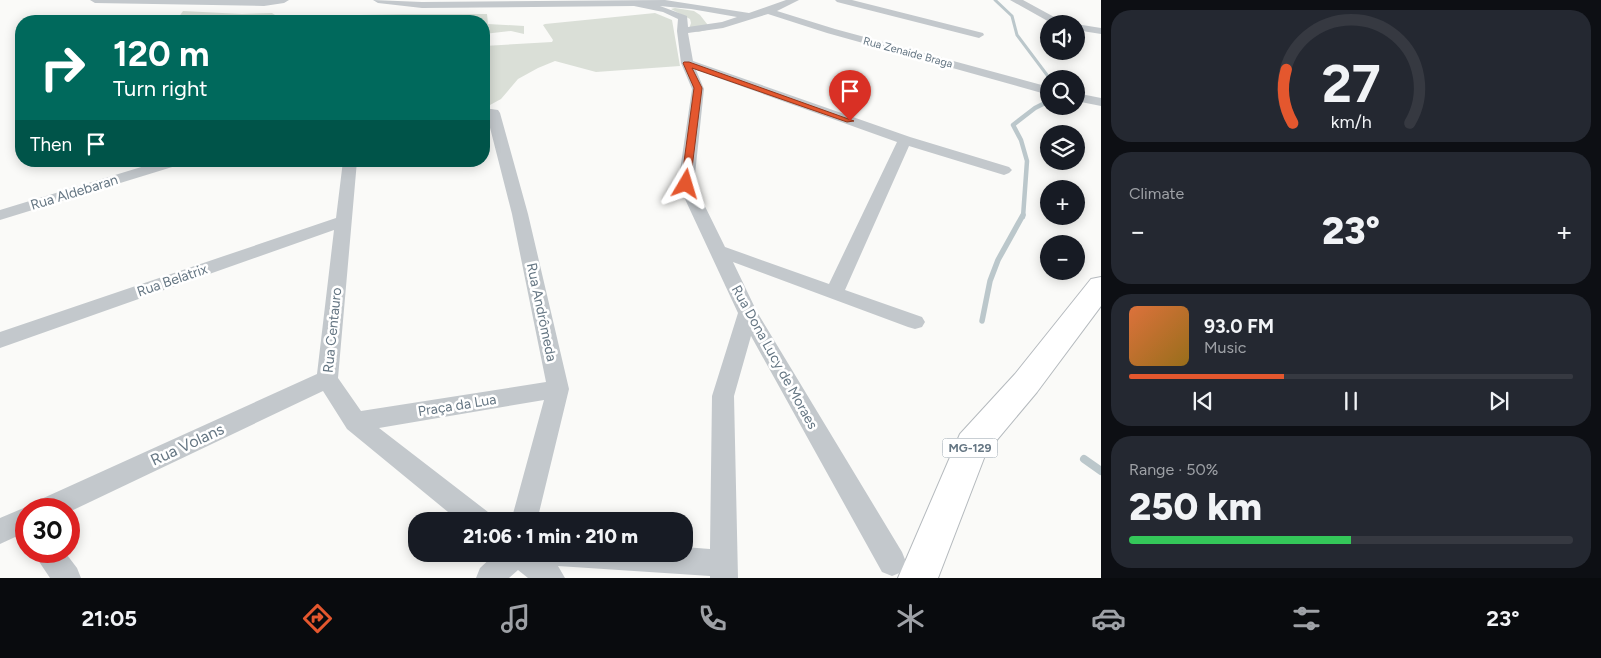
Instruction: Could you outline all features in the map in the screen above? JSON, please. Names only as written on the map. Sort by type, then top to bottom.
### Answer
[{"type":"main road","name":"MG-129","points":[[905,570],[972,445],[1026,382],[1101,286]]},
{"type":"street","points":[[95,0],[254,3],[284,0]]},
{"type":"street","points":[[378,0],[422,5],[634,3],[655,0],[678,2],[747,16]]},
{"type":"street","points":[[710,0],[747,16]]},
{"type":"street","points":[[682,31],[723,25],[768,11],[794,0]]},
{"type":"street","points":[[840,0],[980,35]]},
{"type":"street","points":[[1015,0],[1044,15]]},
{"type":"street","name":"Rua Dona Lucy de Moraes","points":[[634,3],[666,10],[683,18],[682,31],[687,63],[698,88],[686,184],[748,313],[905,570]]},
{"type":"street","name":"Rua Zenaide Braga","points":[[768,11],[831,31],[1040,88]]},
{"type":"street","points":[[1085,28],[1101,31]]},
{"type":"street","points":[[687,63],[905,140],[1004,170]]},
{"type":"street","points":[[1085,99],[1101,102]]},
{"type":"street","name":"Rua Andrômeda","points":[[490,113],[493,113],[496,122],[534,272],[558,389],[526,512]]},
{"type":"street","points":[[834,294],[905,140]]},
{"type":"street","name":"Rua Aldebaran","points":[[0,215],[157,167]]},
{"type":"street","name":"Rua Centauro","points":[[349,167],[327,379],[355,422],[468,512]]},
{"type":"street","name":"Rua Belatrix","points":[[0,340],[344,220]]},
{"type":"street","points":[[719,251],[915,322]]},
{"type":"street","points":[[642,562],[724,570],[723,396],[748,313]]},
{"type":"street","name":"Rua Volans","points":[[72,498],[327,379]]},
{"type":"street","name":"Praça da Lua","points":[[355,422],[558,389]]},
{"type":"street","points":[[0,531],[15,525]]},
{"type":"street","points":[[490,578],[506,562]]},
{"type":"street","points":[[530,562],[551,578]]},
{"type":"street","points":[[56,563],[67,578]]},
{"type":"shaded area","points":[[671,9],[694,11],[700,15],[711,29],[698,32],[689,29],[690,19]]},
{"type":"shaded area","points":[[183,11],[242,14],[272,13],[275,15],[180,15]]},
{"type":"shaded area","points":[[655,13],[672,20],[680,66],[596,72],[555,61],[518,79],[501,99],[490,105],[490,46],[552,42],[553,40],[543,25]]},
{"type":"shaded area","points":[[487,14],[487,15],[359,15]]},
{"type":"shaded area","points":[[490,24],[524,26],[524,34],[511,31],[490,33]]},
{"type":"waterway","points":[[995,0],[1012,16],[1017,35],[1043,70]]},
{"type":"waterway","points":[[1023,217],[1027,161],[1021,140],[1013,125],[1040,106]]},
{"type":"waterway","points":[[982,321],[990,281],[998,260],[1023,215]]},
{"type":"waterway","points":[[1084,459],[1101,471]]},
{"type":"route","points":[[686,184],[698,88],[687,63],[850,121]]}]
